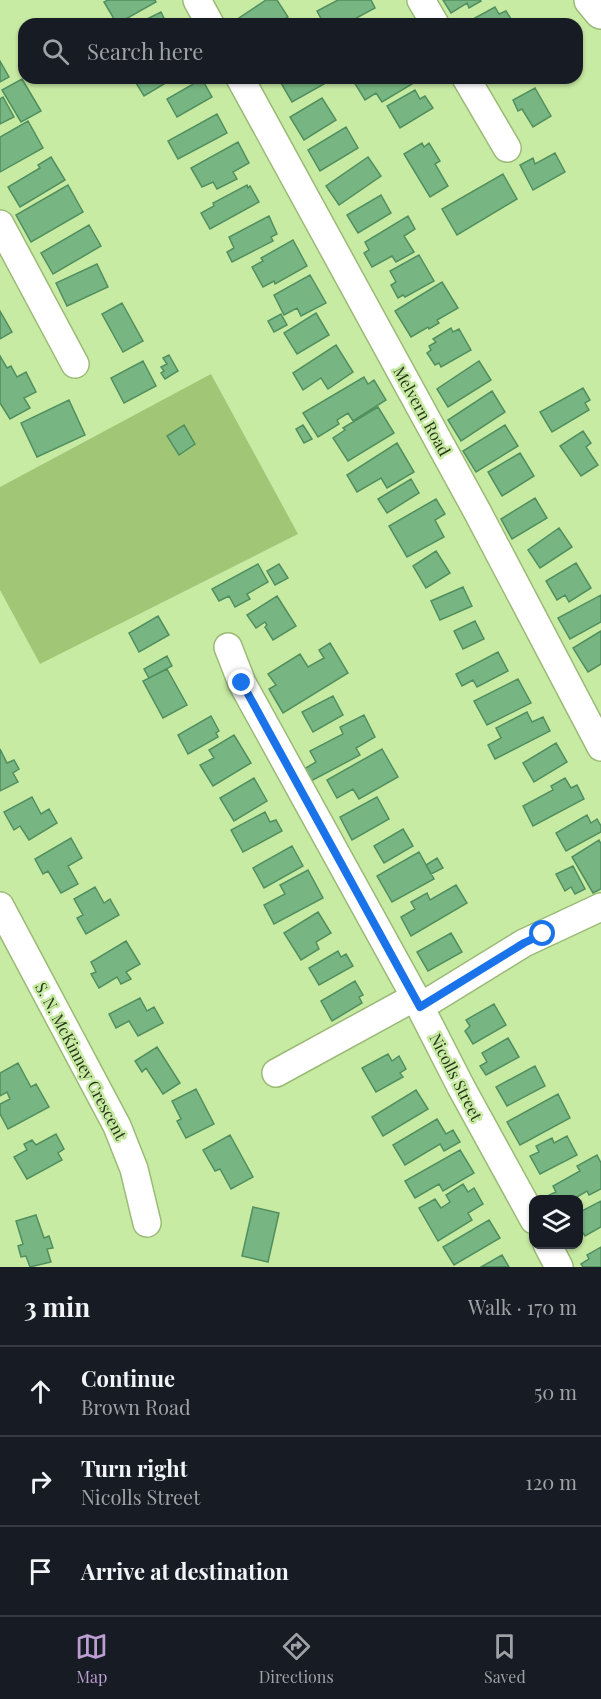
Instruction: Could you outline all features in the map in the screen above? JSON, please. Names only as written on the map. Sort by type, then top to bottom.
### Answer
[{"type":"highway","points":[[591,0],[601,12]]},
{"type":"street","points":[[197,0],[207,18]]},
{"type":"street","points":[[422,0],[432,18]]},
{"type":"street","name":"Melvern Road","points":[[243,84],[478,513],[601,747]]},
{"type":"street","points":[[470,84],[507,148]]},
{"type":"street","points":[[0,224],[75,364]]},
{"type":"street","name":"Nicolls Street","points":[[228,647],[242,683],[418,1002],[461,1087],[529,1211]]},
{"type":"street","name":"S. N. McKinney Crescent","points":[[0,906],[117,1126],[134,1169],[147,1223]]},
{"type":"street","points":[[276,1073],[418,1002],[524,943],[601,906]]},
{"type":"street","points":[[549,1249],[559,1267]]},
{"type":"green space","points":[[211,374],[298,534],[40,664],[0,590],[0,487]]},
{"type":"building","points":[[108,0],[155,0],[156,2],[128,18],[113,18],[104,2]]},
{"type":"building","points":[[266,0],[277,0],[288,17],[286,18],[239,18]]},
{"type":"building","points":[[338,0],[371,0],[375,8],[356,18],[321,18],[317,11]]},
{"type":"building","points":[[443,0],[481,1],[469,8],[467,3],[451,13]]},
{"type":"building","points":[[495,7],[499,14],[506,11],[510,18],[475,18]]},
{"type":"building","points":[[161,12],[164,18],[149,18]]},
{"type":"building","points":[[0,61],[9,77],[0,82]]},
{"type":"building","points":[[18,81],[18,84],[25,84],[41,111],[21,122],[2,90]]},
{"type":"building","points":[[137,84],[164,84],[144,96]]},
{"type":"building","points":[[193,84],[205,84],[212,97],[177,117],[167,99]]},
{"type":"building","points":[[282,84],[324,84],[292,102]]},
{"type":"building","points":[[355,84],[412,84],[382,102],[376,93],[365,100]]},
{"type":"building","points":[[535,88],[551,116],[533,127],[522,109],[518,111],[513,100]]},
{"type":"building","points":[[415,90],[420,99],[425,96],[433,108],[400,128],[387,106]]},
{"type":"building","points":[[3,97],[14,117],[0,124],[0,99]]},
{"type":"building","points":[[322,98],[336,120],[304,140],[290,117]]},
{"type":"building","points":[[217,114],[227,133],[178,159],[168,141]]},
{"type":"building","points":[[28,121],[43,148],[0,172],[0,137]]},
{"type":"building","points":[[346,127],[358,148],[320,171],[308,150]]},
{"type":"building","points":[[238,142],[249,163],[233,172],[237,179],[217,189],[213,182],[202,187],[191,168]]},
{"type":"building","points":[[422,143],[424,147],[429,143],[440,161],[435,164],[448,186],[430,197],[404,154]]},
{"type":"building","points":[[555,153],[565,172],[533,190],[520,165],[533,158],[535,164]]},
{"type":"building","points":[[51,157],[65,180],[20,207],[8,187],[40,168],[38,165]]},
{"type":"building","points":[[368,157],[381,176],[339,205],[326,186]]},
{"type":"building","points":[[503,174],[517,199],[457,235],[442,209]]},
{"type":"building","points":[[68,185],[83,212],[31,242],[16,215]]},
{"type":"building","points":[[247,185],[248,188],[250,186],[259,202],[210,229],[201,213],[214,206],[213,203]]},
{"type":"building","points":[[381,195],[391,213],[358,233],[347,215]]},
{"type":"building","points":[[269,216],[277,234],[271,237],[273,241],[232,262],[227,252],[234,248],[229,237]]},
{"type":"building","points":[[408,216],[415,229],[404,236],[414,252],[396,262],[392,256],[372,267],[364,253],[369,250],[365,242]]},
{"type":"building","points":[[89,225],[101,246],[53,274],[41,253]]},
{"type":"building","points":[[293,240],[307,266],[275,284],[274,281],[263,287],[252,267],[263,261],[261,258]]},
{"type":"building","points":[[419,255],[434,281],[405,297],[403,295],[398,298],[391,285],[396,282],[390,271]]},
{"type":"building","points":[[97,264],[108,287],[67,306],[56,283]]},
{"type":"building","points":[[310,275],[326,303],[301,316],[297,308],[284,315],[274,295]]},
{"type":"building","points":[[442,282],[458,308],[437,320],[439,323],[411,337],[395,311]]},
{"type":"building","points":[[122,303],[143,341],[123,352],[102,314]]},
{"type":"building","points":[[0,311],[12,332],[0,339]]},
{"type":"building","points":[[316,313],[329,335],[297,354],[284,333]]},
{"type":"building","points":[[281,314],[287,325],[274,332],[268,321]]},
{"type":"building","points":[[451,328],[453,332],[459,329],[471,350],[441,367],[439,363],[435,365],[427,353],[431,350],[429,346],[436,342],[433,339]]},
{"type":"building","points":[[336,345],[353,372],[328,389],[321,378],[303,390],[293,373]]},
{"type":"building","points":[[169,355],[178,371],[165,379],[161,373],[164,371],[161,367],[167,364],[163,358]]},
{"type":"building","points":[[0,356],[7,368],[11,366],[17,377],[26,372],[36,392],[24,398],[30,408],[10,419],[0,403]]},
{"type":"building","points":[[143,361],[156,386],[124,403],[111,378]]},
{"type":"building","points":[[479,361],[491,380],[448,407],[437,389]]},
{"type":"building","points":[[364,377],[368,384],[374,380],[386,400],[353,421],[348,413],[337,420],[339,424],[318,437],[303,413]]},
{"type":"building","points":[[583,388],[590,400],[585,403],[589,410],[552,432],[540,412]]},
{"type":"building","points":[[492,391],[505,412],[461,441],[448,420]]},
{"type":"building","points":[[69,400],[85,435],[37,457],[21,423]]},
{"type":"building","points":[[378,407],[394,433],[348,461],[333,438],[345,430],[343,428]]},
{"type":"building","points":[[184,425],[195,444],[179,455],[167,436]]},
{"type":"building","points":[[303,425],[312,439],[304,443],[296,429]]},
{"type":"building","points":[[505,425],[518,446],[476,472],[463,451]]},
{"type":"building","points":[[583,431],[591,443],[586,447],[598,465],[581,476],[560,446]]},
{"type":"building","points":[[397,443],[414,472],[387,488],[381,478],[357,492],[347,475]]},
{"type":"building","points":[[520,453],[534,476],[502,496],[488,472]]},
{"type":"building","points":[[411,479],[419,493],[387,513],[378,499]]},
{"type":"building","points":[[535,498],[547,518],[512,539],[501,519]]},
{"type":"building","points":[[436,499],[445,514],[435,520],[444,537],[407,557],[389,526]]},
{"type":"building","points":[[559,528],[572,547],[540,568],[528,550]]},
{"type":"building","points":[[436,551],[450,573],[426,588],[413,566]]},
{"type":"building","points":[[576,563],[591,588],[569,602],[565,595],[557,600],[546,581]]},
{"type":"building","points":[[258,564],[268,582],[247,594],[250,599],[235,607],[229,596],[219,601],[212,589]]},
{"type":"building","points":[[279,564],[288,578],[275,585],[267,571]]},
{"type":"building","points":[[463,587],[472,606],[440,620],[431,601]]},
{"type":"building","points":[[601,595],[601,622],[570,639],[558,618]]},
{"type":"building","points":[[277,596],[296,626],[273,640],[265,627],[267,625],[265,622],[256,628],[247,615]]},
{"type":"building","points":[[158,616],[169,635],[139,652],[129,633]]},
{"type":"building","points":[[475,621],[484,639],[463,649],[454,631]]},
{"type":"building","points":[[601,631],[601,664],[588,672],[573,648]]},
{"type":"building","points":[[330,643],[348,673],[283,713],[269,689],[276,685],[268,674],[300,654],[308,667],[324,658],[319,650]]},
{"type":"building","points":[[498,652],[508,671],[477,687],[473,680],[462,686],[456,674]]},
{"type":"building","points":[[167,656],[172,666],[149,678],[144,669]]},
{"type":"building","points":[[167,669],[187,705],[163,718],[143,681]]},
{"type":"building","points":[[518,679],[531,703],[487,725],[474,701]]},
{"type":"building","points":[[333,696],[343,715],[313,732],[302,712]]},
{"type":"building","points":[[527,712],[532,722],[543,717],[550,731],[495,759],[488,745],[501,738],[496,728]]},
{"type":"building","points":[[364,715],[375,737],[356,748],[360,755],[311,781],[304,769],[316,762],[310,751],[343,734],[340,727]]},
{"type":"building","points":[[211,716],[219,731],[216,733],[218,737],[188,754],[178,735]]},
{"type":"building","points":[[234,735],[251,763],[213,786],[200,765],[214,758],[209,750]]},
{"type":"building","points":[[556,743],[567,762],[534,782],[523,763]]},
{"type":"building","points":[[0,749],[7,763],[14,760],[19,769],[13,773],[18,782],[0,791]]},
{"type":"building","points":[[382,749],[398,777],[359,799],[353,789],[337,798],[327,780]]},
{"type":"building","points":[[254,778],[267,801],[234,821],[220,798]]},
{"type":"building","points":[[565,778],[571,788],[577,785],[584,799],[533,826],[523,806],[553,790],[551,786]]},
{"type":"building","points":[[32,797],[41,814],[49,809],[57,823],[29,840],[20,826],[14,830],[4,812]]},
{"type":"building","points":[[377,797],[389,819],[352,840],[340,817]]},
{"type":"building","points":[[265,812],[270,822],[276,820],[282,831],[243,852],[231,830]]},
{"type":"building","points":[[587,815],[591,823],[597,819],[601,832],[566,851],[556,833]]},
{"type":"building","points":[[403,829],[413,846],[384,863],[374,846]]},
{"type":"building","points":[[71,838],[82,858],[68,866],[78,884],[61,893],[48,871],[43,874],[35,859]]},
{"type":"building","points":[[599,840],[601,844],[601,889],[593,893],[572,857]]},
{"type":"building","points":[[292,846],[303,866],[264,888],[253,868]]},
{"type":"building","points":[[419,852],[434,879],[392,902],[377,876]]},
{"type":"building","points":[[437,858],[443,868],[431,874],[426,865]]},
{"type":"building","points":[[573,866],[585,889],[575,894],[571,887],[565,891],[556,874]]},
{"type":"building","points":[[308,870],[323,898],[274,924],[264,905],[285,894],[280,885]]},
{"type":"building","points":[[456,885],[467,903],[411,936],[401,917],[415,909],[411,902],[427,893],[430,900]]},
{"type":"building","points":[[95,887],[104,903],[110,899],[119,915],[86,934],[77,918],[83,915],[74,899]]},
{"type":"building","points":[[318,912],[331,933],[316,942],[319,949],[301,960],[284,933]]},
{"type":"building","points":[[451,933],[462,952],[428,971],[417,952]]},
{"type":"building","points":[[126,941],[140,964],[126,972],[131,979],[121,984],[117,977],[99,988],[91,974],[96,972],[91,962]]},
{"type":"building","points":[[338,951],[341,957],[346,954],[353,966],[319,985],[309,968]]},
{"type":"building","points":[[355,981],[363,995],[359,997],[362,1003],[332,1021],[321,1001]]},
{"type":"building","points":[[140,998],[147,1011],[154,1007],[163,1023],[138,1036],[129,1021],[116,1028],[109,1014]]},
{"type":"building","points":[[494,1004],[506,1025],[473,1044],[465,1031],[470,1026],[466,1020]]},
{"type":"building","points":[[508,1038],[519,1057],[486,1075],[480,1066],[487,1062],[482,1053]]},
{"type":"building","points":[[157,1047],[180,1083],[163,1094],[146,1068],[142,1072],[135,1061]]},
{"type":"building","points":[[388,1054],[392,1061],[399,1056],[406,1069],[400,1073],[403,1077],[376,1092],[362,1068]]},
{"type":"building","points":[[18,1063],[31,1087],[36,1084],[49,1107],[8,1129],[0,1114],[0,1104],[10,1099],[7,1092],[0,1096],[0,1073]]},
{"type":"building","points":[[535,1066],[545,1086],[507,1106],[496,1087]]},
{"type":"building","points":[[196,1089],[214,1124],[186,1138],[177,1121],[181,1119],[172,1101]]},
{"type":"building","points":[[416,1090],[428,1109],[383,1136],[372,1117]]},
{"type":"building","points":[[558,1094],[570,1118],[520,1145],[507,1122]]},
{"type":"building","points":[[437,1119],[446,1134],[453,1130],[460,1142],[444,1151],[440,1144],[405,1165],[393,1145]]},
{"type":"building","points":[[56,1134],[64,1149],[58,1153],[62,1160],[27,1179],[14,1157],[27,1150],[24,1144],[32,1140],[36,1145]]},
{"type":"building","points":[[230,1135],[253,1177],[231,1189],[220,1169],[215,1171],[203,1150]]},
{"type":"building","points":[[567,1136],[577,1155],[540,1174],[530,1156],[539,1152],[536,1146],[552,1138],[554,1143]]},
{"type":"building","points":[[460,1150],[474,1173],[443,1191],[439,1184],[415,1198],[405,1181]]},
{"type":"building","points":[[597,1155],[601,1163],[601,1189],[589,1195],[587,1191],[580,1195],[549,1195],[556,1192],[553,1186],[580,1171],[577,1166]]},
{"type":"building","points":[[463,1184],[468,1192],[474,1188],[483,1204],[468,1213],[472,1220],[438,1241],[419,1208],[435,1199],[441,1208],[450,1202],[446,1195]]},
{"type":"building","points":[[601,1201],[601,1227],[585,1236],[583,1233],[583,1210]]},
{"type":"building","points":[[253,1207],[279,1213],[268,1262],[242,1256]]},
{"type":"building","points":[[36,1215],[44,1238],[49,1236],[53,1248],[47,1249],[51,1262],[30,1267],[26,1256],[21,1257],[18,1246],[23,1244],[16,1221]]},
{"type":"building","points":[[489,1220],[500,1238],[454,1265],[443,1247]]},
{"type":"building","points":[[601,1247],[601,1267],[583,1267],[581,1264],[589,1259],[587,1255]]},
{"type":"building","points":[[502,1255],[509,1267],[481,1267]]},
{"type":"route","points":[[242,683],[420,1007],[524,943],[543,934]]}]
